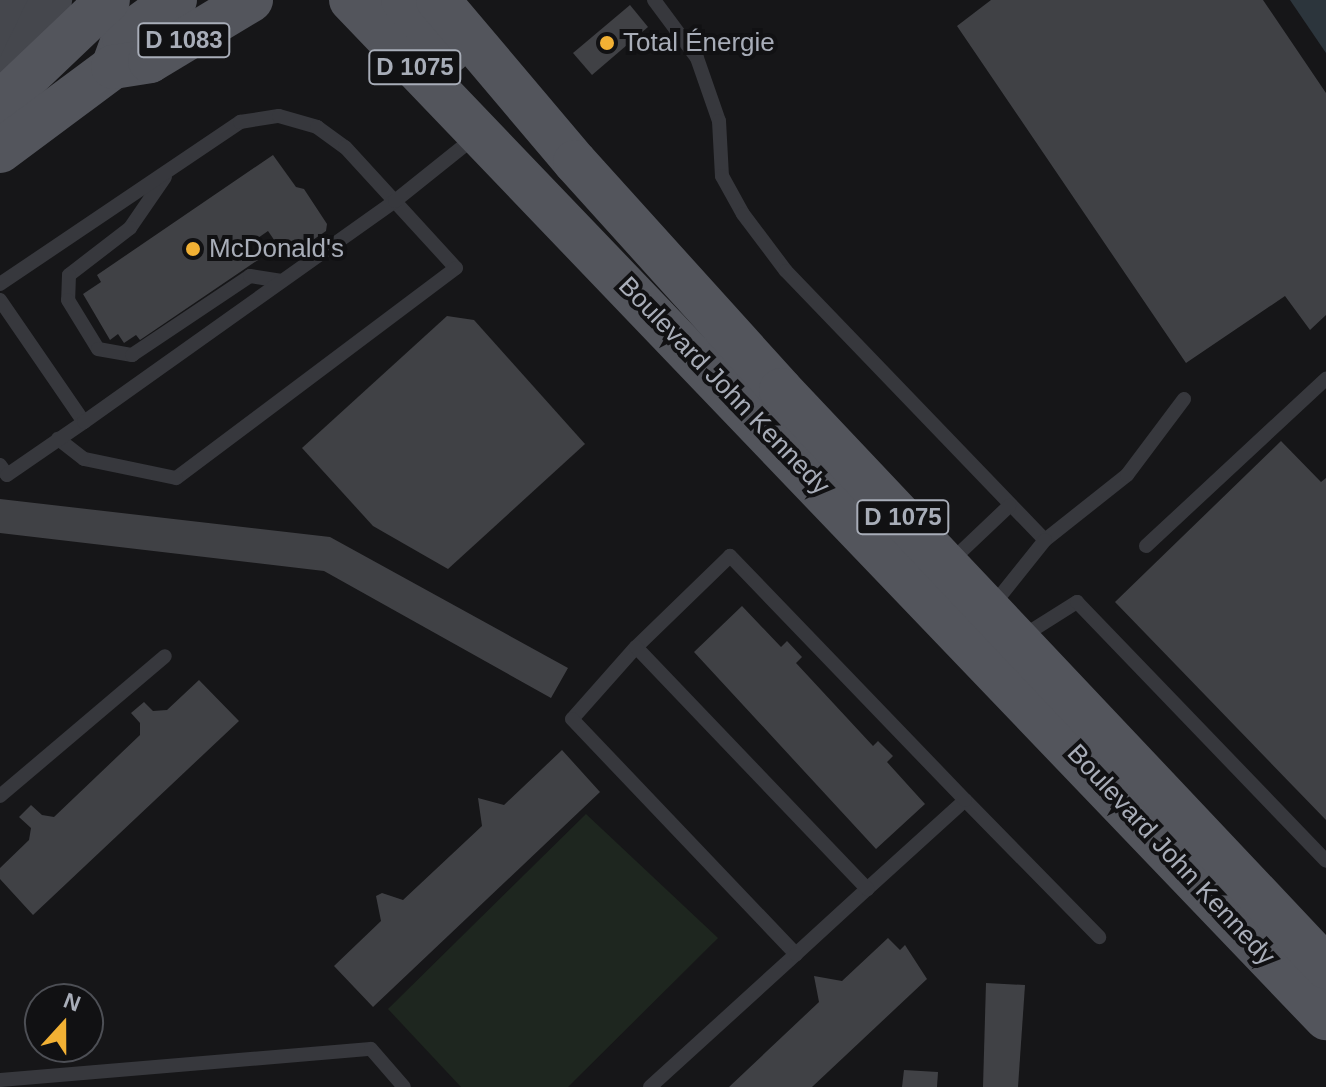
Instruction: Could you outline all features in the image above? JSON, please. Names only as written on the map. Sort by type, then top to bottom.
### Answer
[{"type":"main road","points":[[1,102],[10,0]]},
{"type":"main road","points":[[1,102],[51,0]]},
{"type":"main road","name":"D 1083","points":[[1,102],[108,0]]},
{"type":"main road","name":"D 1083","points":[[113,67],[124,37],[175,0]]},
{"type":"main road","name":"D 1083","points":[[0,151],[113,67],[150,61],[251,0]]},
{"type":"main road","name":"Boulevard John Kennedy","points":[[351,0],[1326,1018]]},
{"type":"main road","name":"Boulevard John Kennedy","points":[[403,0],[535,145],[575,162]]},
{"type":"main road","name":"Boulevard John Kennedy","points":[[438,0],[575,162],[1326,967]]},
{"type":"main road","points":[[480,0],[490,58]]},
{"type":"lane","points":[[654,0],[697,58],[719,121],[722,176],[743,214],[786,271],[1045,540]]},
{"type":"lane","points":[[0,284],[240,122],[279,116],[317,127],[345,147],[456,268],[176,478],[84,459],[58,439]]},
{"type":"lane","points":[[0,465],[7,475],[84,422],[395,201],[480,133]]},
{"type":"lane","points":[[169,170],[130,228],[69,275],[68,300],[98,349],[132,355],[250,276],[282,281]]},
{"type":"lane","points":[[0,300],[84,422]]},
{"type":"lane","points":[[1146,546],[1326,379]]},
{"type":"lane","points":[[1004,624],[1045,540],[1127,475],[1184,399]]},
{"type":"lane","points":[[948,564],[1009,506]]},
{"type":"lane","points":[[796,954],[572,719],[636,647],[730,556],[1099,937]]},
{"type":"lane","points":[[1004,624],[1077,602],[1326,861]]},
{"type":"lane","points":[[636,647],[867,889]]},
{"type":"lane","points":[[0,796],[165,656]]},
{"type":"lane","points":[[650,1087],[965,800]]},
{"type":"lane","points":[[0,1080],[371,1049],[404,1087]]},
{"type":"shaded area","points":[[1290,0],[1326,0],[1326,53]]},
{"type":"shaded area","points":[[586,814],[718,938],[568,1087],[461,1087],[388,1009]]},
{"type":"building","points":[[991,0],[1263,0],[1326,93],[1326,315],[1310,330],[1285,296],[1186,363],[957,26]]},
{"type":"building","name":"Total Énergie","points":[[630,5],[648,27],[592,75],[573,53]]},
{"type":"building","name":"McDonald's","points":[[273,155],[296,187],[304,189],[327,224],[326,231],[291,255],[283,253],[268,231],[248,245],[258,260],[140,340],[136,335],[124,343],[118,334],[110,340],[83,294],[101,282],[97,275]]},
{"type":"building","points":[[447,316],[474,320],[585,444],[448,569],[373,526],[302,448]]},
{"type":"building","points":[[1281,441],[1321,482],[1326,478],[1326,820],[1115,602]]},
{"type":"building","points":[[0,499],[330,537],[568,668],[551,698],[324,571],[0,533]]},
{"type":"building","points":[[742,606],[781,647],[787,641],[802,657],[796,663],[873,746],[878,741],[893,756],[887,762],[925,804],[876,849],[694,652]]},
{"type":"building","points":[[199,680],[239,721],[33,915],[0,879],[0,868],[29,840],[31,828],[19,817],[31,805],[42,815],[54,817],[140,735],[140,723],[131,713],[144,702],[153,711],[167,710]]},
{"type":"building","points":[[562,750],[600,792],[373,1007],[334,966],[381,921],[376,896],[382,893],[403,900],[482,826],[478,798],[504,805]]},
{"type":"building","points":[[888,938],[900,950],[905,945],[927,979],[812,1087],[729,1087],[819,1002],[814,976],[842,981]]},
{"type":"building","points":[[986,983],[1025,985],[1018,1087],[983,1087]]},
{"type":"building","points":[[904,1070],[938,1072],[937,1087],[902,1087]]},
{"type":"place","name":"Total Énergie","points":[[607,43]]},
{"type":"place","name":"McDonald's","points":[[193,249]]}]
